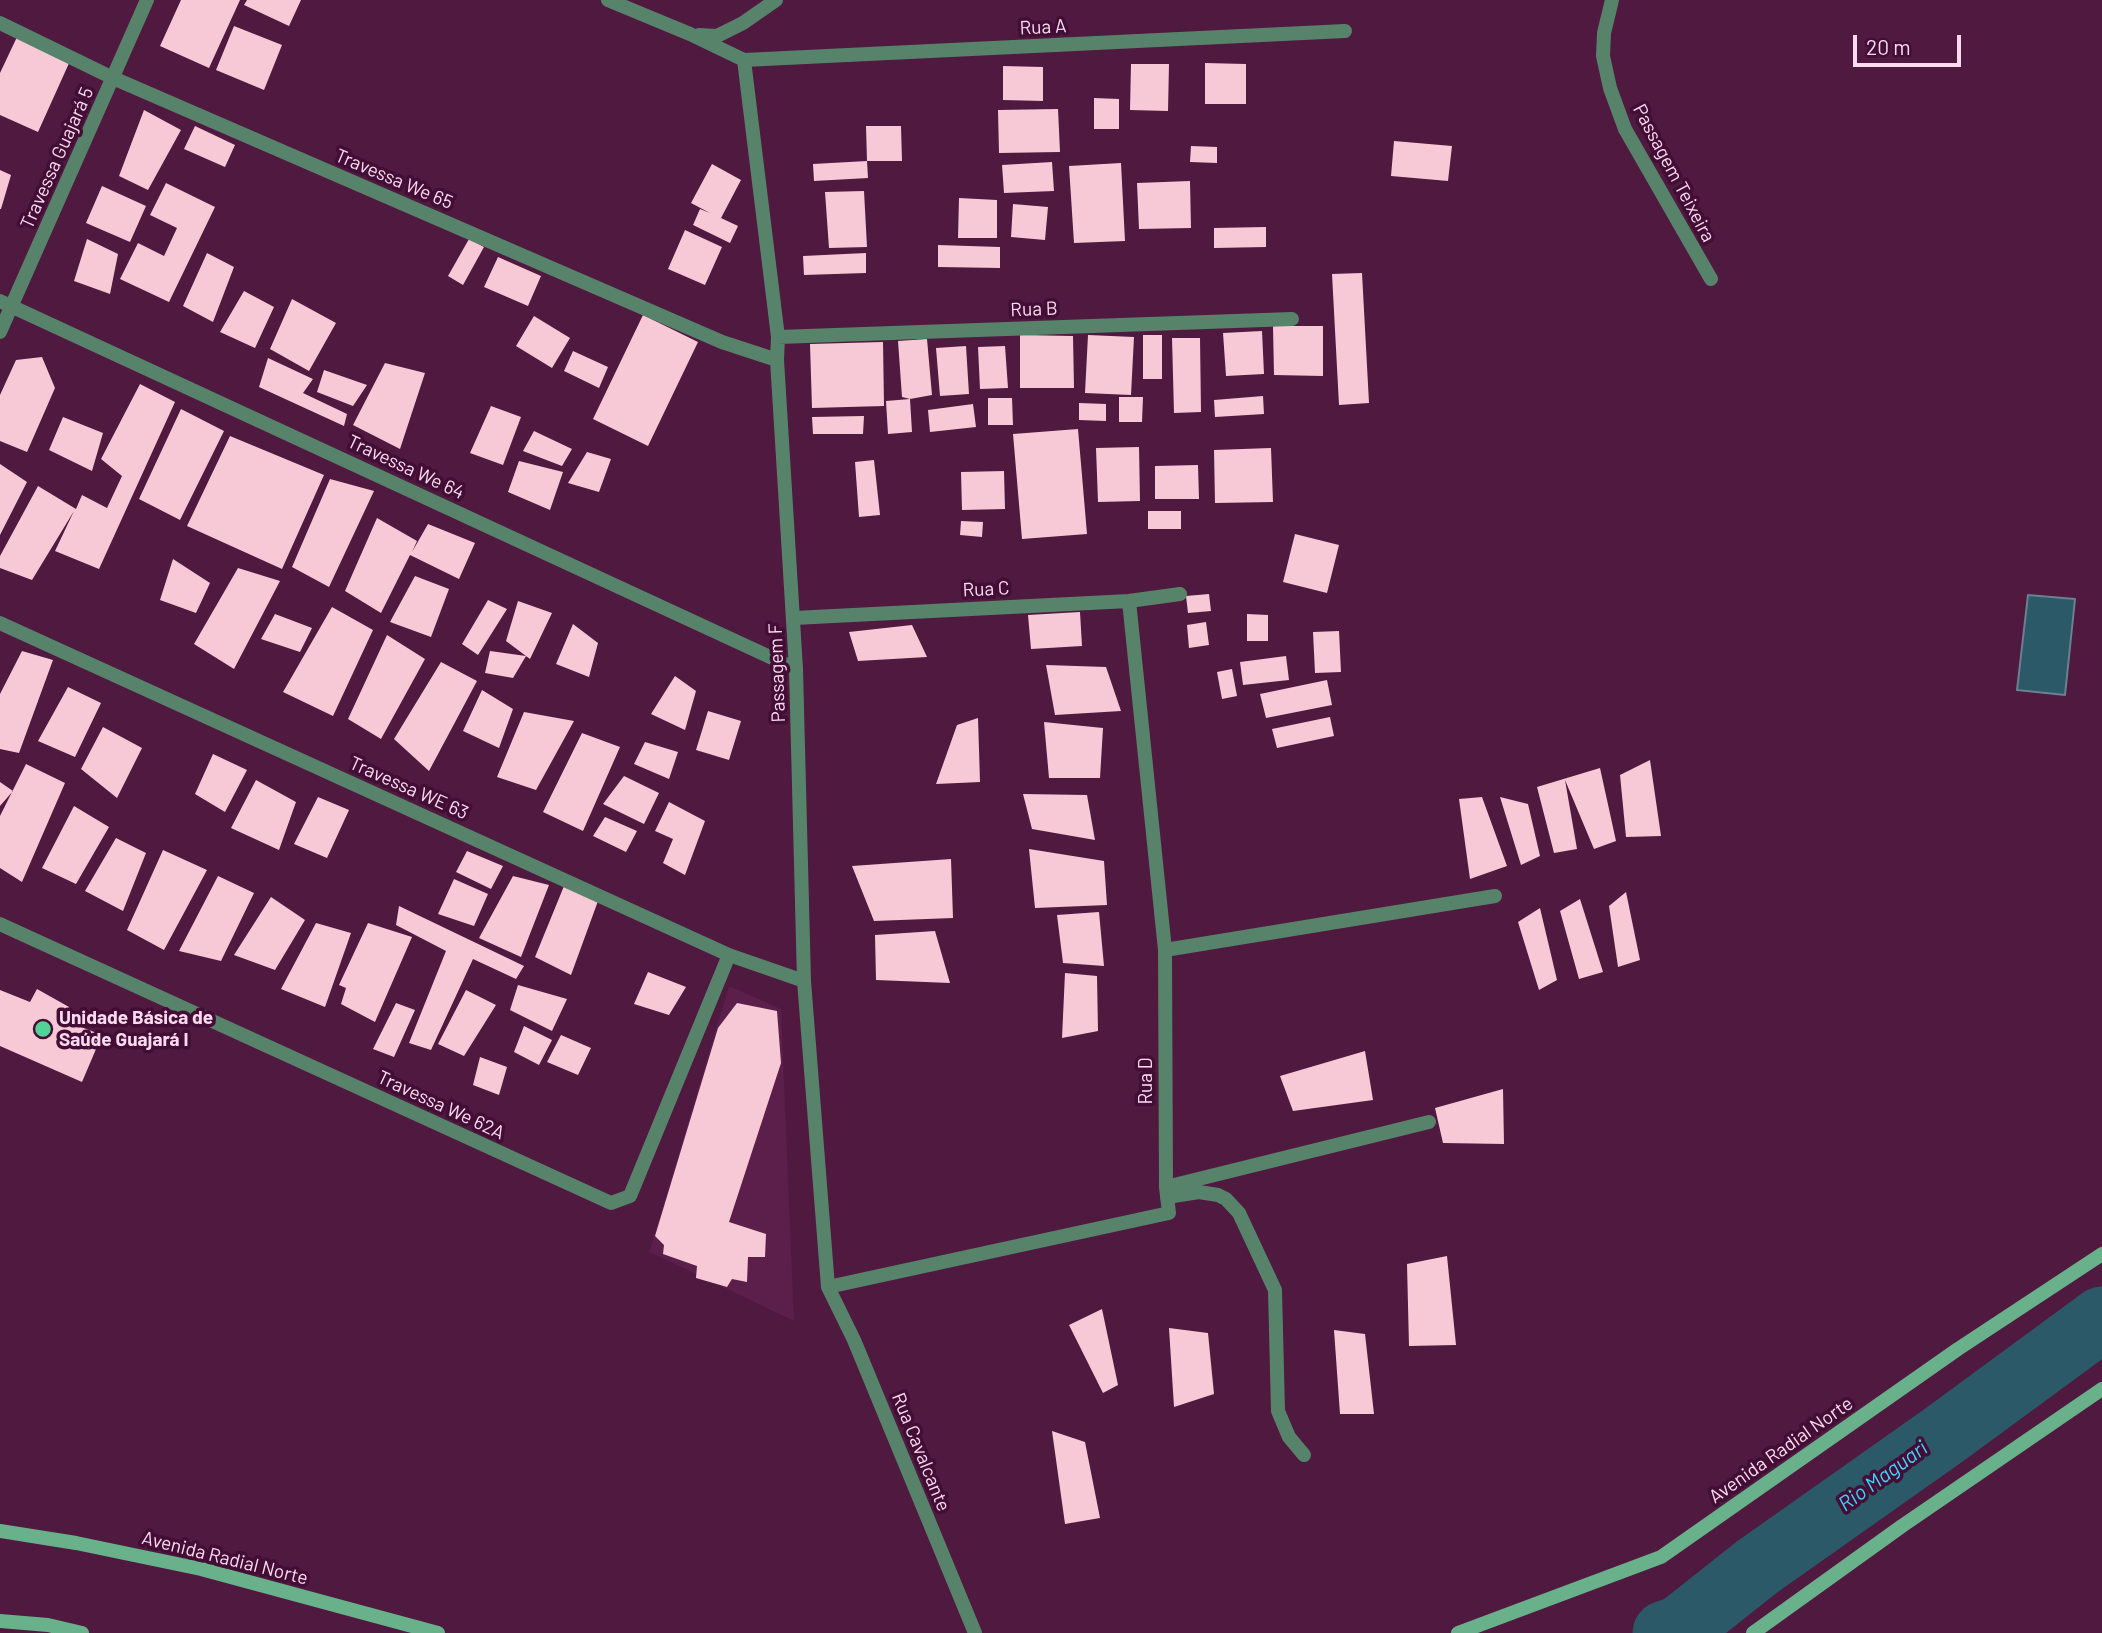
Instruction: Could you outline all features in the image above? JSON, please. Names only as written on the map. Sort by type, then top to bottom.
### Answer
[{"type":"main road","name":"Avenida Radial Norte","points":[[1458,1633],[1661,1557],[1958,1349],[2102,1254]]},
{"type":"main road","points":[[1753,1633],[1902,1526],[2102,1390]]},
{"type":"main road","name":"Avenida Radial Norte","points":[[0,1531],[201,1569],[438,1633]]},
{"type":"main road","points":[[0,1621],[48,1625],[82,1633]]},
{"type":"street","name":"Travessa Guajará 5","points":[[0,332],[6,303],[147,0]]},
{"type":"street","points":[[608,0],[744,60]]},
{"type":"street","points":[[690,34],[717,37],[776,0]]},
{"type":"street","name":"Passagem Teixeira","points":[[1612,0],[1604,33],[1603,56],[1610,88],[1625,129],[1711,279]]},
{"type":"street","name":"Travessa We 65","points":[[0,23],[113,78],[722,342],[777,360]]},
{"type":"street","name":"Rua A","points":[[744,60],[1345,32]]},
{"type":"street","name":"Passagem F","points":[[744,60],[778,337],[777,360],[794,618],[804,981],[828,1287]]},
{"type":"street","name":"Travessa We 64","points":[[6,303],[796,669]]},
{"type":"street","name":"Rua B","points":[[778,337],[1292,319]]},
{"type":"street","name":"Rua C","points":[[794,618],[1129,601],[1180,594]]},
{"type":"street","name":"Rua D","points":[[1129,601],[1165,950],[1167,1192]]},
{"type":"street","name":"Travessa WE 63","points":[[0,623],[729,955],[804,981]]},
{"type":"street","points":[[1165,950],[1495,896]]},
{"type":"street","name":"Travessa We 62A","points":[[0,925],[611,1203],[630,1196],[729,955]]},
{"type":"street","points":[[1167,1192],[1429,1122]]},
{"type":"street","points":[[828,1287],[1169,1213],[1167,1192]]},
{"type":"street","points":[[1167,1192],[1218,1195],[1226,1199],[1239,1213],[1275,1290],[1278,1411],[1289,1437],[1304,1455]]},
{"type":"street","name":"Rua Cavalcante","points":[[828,1287],[854,1340],[975,1633]]},
{"type":"shaded area","points":[[729,986],[781,1009],[794,1321],[649,1253]]},
{"type":"water","points":[[2028,595],[2075,599],[2065,695],[2017,690]]},
{"type":"building","points":[[181,0],[240,0],[209,68],[160,46]]},
{"type":"building","points":[[247,0],[301,0],[289,26],[244,5]]},
{"type":"building","points":[[234,26],[282,45],[264,90],[216,70]]},
{"type":"building","points":[[17,37],[70,61],[38,132],[0,115],[0,73]]},
{"type":"building","points":[[1205,63],[1246,64],[1246,104],[1205,104]]},
{"type":"building","points":[[1131,64],[1169,64],[1168,111],[1130,110]]},
{"type":"building","points":[[1003,66],[1043,67],[1043,101],[1003,100]]},
{"type":"building","points":[[1094,98],[1119,99],[1119,129],[1094,129]]},
{"type":"building","points":[[1058,109],[1060,152],[999,153],[998,110]]},
{"type":"building","points":[[144,110],[181,130],[148,190],[119,176]]},
{"type":"building","points":[[195,126],[235,145],[225,167],[184,149]]},
{"type":"building","points":[[866,126],[901,126],[902,161],[867,161]]},
{"type":"building","points":[[1394,141],[1452,146],[1448,181],[1391,176]]},
{"type":"building","points":[[1191,146],[1217,147],[1217,163],[1190,162]]},
{"type":"building","points":[[867,161],[868,178],[814,181],[813,164]]},
{"type":"building","points":[[1052,162],[1054,191],[1004,193],[1002,165]]},
{"type":"building","points":[[1121,163],[1125,241],[1074,243],[1069,166]]},
{"type":"building","points":[[712,164],[741,180],[721,218],[738,226],[730,243],[693,225],[700,209],[710,213],[691,203]]},
{"type":"building","points":[[0,170],[11,175],[1,209],[0,209]]},
{"type":"building","points":[[1190,181],[1191,228],[1139,229],[1137,183]]},
{"type":"building","points":[[166,183],[215,207],[169,302],[120,279],[138,243],[164,256],[177,228],[150,215]]},
{"type":"building","points":[[102,186],[146,206],[130,242],[86,223]]},
{"type":"building","points":[[864,191],[867,247],[829,248],[825,192]]},
{"type":"building","points":[[959,198],[997,200],[997,238],[958,238]]},
{"type":"building","points":[[1013,204],[1048,207],[1045,240],[1011,237]]},
{"type":"building","points":[[1266,227],[1266,247],[1214,248],[1214,228]]},
{"type":"building","points":[[685,230],[722,247],[705,285],[668,269]]},
{"type":"building","points":[[87,239],[118,254],[110,294],[74,281]]},
{"type":"building","points":[[469,239],[484,247],[463,285],[448,276]]},
{"type":"building","points":[[938,245],[1000,247],[1000,268],[938,267]]},
{"type":"building","points":[[207,253],[234,267],[213,322],[183,306]]},
{"type":"building","points":[[866,253],[866,273],[804,275],[803,256]]},
{"type":"building","points":[[498,257],[541,276],[528,306],[484,287]]},
{"type":"building","points":[[1362,273],[1369,403],[1339,405],[1332,274]]},
{"type":"building","points":[[244,291],[274,307],[255,348],[220,332]]},
{"type":"building","points":[[292,299],[336,323],[309,371],[270,349]]},
{"type":"building","points":[[643,315],[698,342],[648,446],[593,419]]},
{"type":"building","points":[[534,316],[570,338],[552,368],[516,346]]},
{"type":"building","points":[[1273,326],[1323,326],[1323,376],[1274,375]]},
{"type":"building","points":[[1262,331],[1264,374],[1226,376],[1223,333]]},
{"type":"building","points":[[1020,335],[1073,336],[1074,388],[1020,388]]},
{"type":"building","points":[[1088,335],[1134,337],[1131,395],[1085,393]]},
{"type":"building","points":[[1143,335],[1162,335],[1162,379],[1143,379]]},
{"type":"building","points":[[1172,338],[1200,338],[1201,412],[1174,413]]},
{"type":"building","points":[[927,339],[932,395],[910,399],[902,397],[898,341]]},
{"type":"building","points":[[883,342],[884,406],[812,408],[810,344]]},
{"type":"building","points":[[966,346],[969,394],[940,396],[936,348]]},
{"type":"building","points":[[1005,346],[1008,388],[980,389],[978,347]]},
{"type":"building","points":[[573,351],[608,367],[599,388],[564,371]]},
{"type":"building","points":[[42,357],[55,388],[27,452],[0,441],[0,395],[16,360]]},
{"type":"building","points":[[268,358],[313,379],[303,393],[347,414],[344,426],[259,387]]},
{"type":"building","points":[[385,363],[425,373],[400,449],[353,425]]},
{"type":"building","points":[[324,370],[367,385],[353,406],[317,392]]},
{"type":"building","points":[[140,384],[175,402],[99,569],[55,551],[74,511],[32,580],[0,568],[0,556],[38,486],[76,509],[82,495],[107,508],[122,476],[101,459]]},
{"type":"building","points":[[1263,396],[1264,414],[1215,417],[1214,400]]},
{"type":"building","points":[[1119,397],[1143,397],[1142,422],[1119,422]]},
{"type":"building","points":[[988,398],[1012,398],[1013,425],[988,425]]},
{"type":"building","points":[[910,399],[912,432],[888,434],[886,401]]},
{"type":"building","points":[[1079,403],[1106,404],[1106,421],[1079,420]]},
{"type":"building","points":[[973,404],[976,427],[930,432],[928,410]]},
{"type":"building","points":[[491,406],[521,417],[503,465],[470,453]]},
{"type":"building","points":[[181,409],[224,431],[180,520],[139,499]]},
{"type":"building","points":[[864,416],[863,434],[813,434],[812,417]]},
{"type":"building","points":[[63,417],[103,433],[92,471],[49,450]]},
{"type":"building","points":[[1078,429],[1087,534],[1022,539],[1013,434]]},
{"type":"building","points":[[534,431],[572,449],[562,466],[523,451]]},
{"type":"building","points":[[230,436],[324,475],[282,569],[187,526]]},
{"type":"building","points":[[1139,447],[1140,501],[1098,502],[1096,448]]},
{"type":"building","points":[[1271,448],[1273,502],[1215,503],[1214,450]]},
{"type":"building","points":[[587,452],[611,459],[599,492],[568,483]]},
{"type":"building","points":[[874,460],[880,515],[859,517],[855,462]]},
{"type":"building","points":[[519,461],[563,472],[550,510],[508,492]]},
{"type":"building","points":[[0,464],[27,482],[0,535]]},
{"type":"building","points":[[1198,465],[1199,499],[1155,499],[1155,466]]},
{"type":"building","points":[[1004,471],[1005,509],[962,510],[961,472]]},
{"type":"building","points":[[330,479],[374,491],[329,587],[292,567]]},
{"type":"building","points":[[1148,511],[1181,511],[1181,529],[1148,529]]},
{"type":"building","points":[[377,518],[417,541],[412,552],[428,524],[475,543],[459,579],[410,555],[381,613],[345,591]]},
{"type":"building","points":[[961,521],[983,522],[982,537],[960,535]]},
{"type":"building","points":[[1295,534],[1339,545],[1327,593],[1283,582]]},
{"type":"building","points":[[173,559],[210,583],[196,613],[160,600]]},
{"type":"building","points":[[238,568],[280,581],[234,669],[194,644]]},
{"type":"building","points":[[415,576],[449,589],[431,637],[390,622]]},
{"type":"building","points":[[1209,594],[1211,611],[1188,613],[1186,596]]},
{"type":"building","points":[[488,600],[507,609],[478,655],[462,644]]},
{"type":"building","points":[[518,601],[552,613],[530,659],[506,641]]},
{"type":"building","points":[[332,607],[373,630],[333,716],[283,692]]},
{"type":"building","points":[[1080,612],[1082,646],[1031,649],[1028,615]]},
{"type":"building","points":[[275,614],[312,628],[300,652],[261,639]]},
{"type":"building","points":[[1247,614],[1268,615],[1268,641],[1247,641]]},
{"type":"building","points":[[1206,622],[1209,645],[1189,648],[1187,625]]},
{"type":"building","points":[[573,624],[598,643],[589,677],[556,664]]},
{"type":"building","points":[[912,625],[927,657],[858,661],[849,632]]},
{"type":"building","points":[[1339,631],[1341,672],[1315,673],[1313,632]]},
{"type":"building","points":[[387,635],[425,659],[381,739],[348,719]]},
{"type":"building","points":[[22,651],[53,660],[19,753],[0,749],[0,694]]},
{"type":"building","points":[[490,651],[526,656],[513,678],[485,673]]},
{"type":"building","points":[[1286,656],[1289,680],[1243,685],[1240,662]]},
{"type":"building","points":[[441,662],[477,681],[429,771],[394,739]]},
{"type":"building","points":[[1046,665],[1106,667],[1121,711],[1055,715]]},
{"type":"building","points":[[1232,669],[1237,696],[1222,699],[1217,672]]},
{"type":"building","points":[[675,676],[696,691],[685,730],[651,714]]},
{"type":"building","points":[[1327,680],[1332,705],[1266,718],[1260,694]]},
{"type":"building","points":[[68,687],[101,703],[75,757],[38,741]]},
{"type":"building","points":[[482,690],[513,709],[499,748],[463,731]]},
{"type":"building","points":[[708,711],[741,721],[729,760],[696,750]]},
{"type":"building","points":[[524,712],[574,721],[536,790],[497,777]]},
{"type":"building","points":[[1330,717],[1334,736],[1277,748],[1272,729]]},
{"type":"building","points":[[978,718],[980,782],[936,784],[957,725]]},
{"type":"building","points":[[1044,722],[1103,728],[1100,778],[1049,778]]},
{"type":"building","points":[[103,727],[142,748],[117,798],[81,769]]},
{"type":"building","points":[[582,733],[620,747],[583,831],[543,812]]},
{"type":"building","points":[[645,742],[678,752],[669,779],[634,764]]},
{"type":"building","points":[[213,754],[247,770],[225,812],[195,794]]},
{"type":"building","points":[[1650,760],[1661,836],[1626,837],[1620,775]]},
{"type":"building","points":[[26,764],[65,783],[22,882],[0,868],[0,816]]},
{"type":"building","points":[[1600,768],[1616,841],[1594,849],[1565,780],[1577,849],[1554,853],[1537,787]]},
{"type":"building","points":[[624,776],[659,793],[644,824],[603,804]]},
{"type":"building","points":[[256,780],[296,802],[279,850],[231,828]]},
{"type":"building","points":[[0,782],[13,791],[0,806]]},
{"type":"building","points":[[1023,794],[1087,795],[1095,840],[1032,829]]},
{"type":"building","points":[[318,797],[349,810],[327,858],[294,844]]},
{"type":"building","points":[[1482,797],[1507,866],[1470,879],[1459,799]]},
{"type":"building","points":[[1500,797],[1528,804],[1540,856],[1521,865]]},
{"type":"building","points":[[669,802],[705,821],[685,875],[663,863],[673,839],[655,831]]},
{"type":"building","points":[[74,806],[109,827],[76,884],[42,868]]},
{"type":"building","points":[[605,817],[637,831],[626,852],[593,836]]},
{"type":"building","points":[[116,838],[146,853],[123,911],[85,891]]},
{"type":"building","points":[[1029,849],[1104,861],[1107,905],[1035,908]]},
{"type":"building","points":[[163,850],[207,870],[164,950],[127,930]]},
{"type":"building","points":[[467,851],[503,866],[491,889],[456,872]]},
{"type":"building","points":[[951,859],[953,918],[874,921],[852,866]]},
{"type":"building","points":[[218,876],[254,893],[221,961],[179,951]]},
{"type":"building","points":[[513,876],[549,885],[521,957],[479,938]]},
{"type":"building","points":[[454,879],[488,894],[474,926],[438,914]]},
{"type":"building","points":[[564,886],[598,901],[571,975],[535,957]]},
{"type":"building","points":[[1626,892],[1640,960],[1618,967],[1609,906]]},
{"type":"building","points":[[271,897],[305,920],[275,970],[234,955]]},
{"type":"building","points":[[1580,899],[1603,972],[1579,979],[1560,911]]},
{"type":"building","points":[[399,906],[524,966],[516,979],[473,959],[431,1050],[409,1043],[446,951],[396,925]]},
{"type":"building","points":[[1540,908],[1557,980],[1539,990],[1518,922]]},
{"type":"building","points":[[1099,912],[1104,966],[1063,963],[1057,915]]},
{"type":"building","points":[[316,923],[351,933],[325,1007],[281,989]]},
{"type":"building","points":[[368,923],[412,937],[375,1022],[341,1004],[346,988],[339,985]]},
{"type":"building","points":[[935,931],[950,983],[876,980],[875,935]]},
{"type":"building","points":[[648,972],[686,987],[669,1015],[634,1004]]},
{"type":"building","points":[[1065,973],[1097,976],[1098,1031],[1062,1038]]},
{"type":"building","points":[[518,985],[567,999],[552,1031],[510,1010]]},
{"type":"building","name":"Unidade Básica de Saúde Guajará I","points":[[37,989],[69,1007],[68,1022],[102,1035],[82,1082],[0,1046],[0,990],[30,1002]]},
{"type":"building","points":[[466,990],[496,1005],[464,1056],[438,1044]]},
{"type":"building","points":[[396,1003],[415,1010],[394,1057],[373,1049]]},
{"type":"building","points":[[737,1003],[777,1011],[781,1063],[729,1222],[766,1234],[765,1257],[748,1257],[747,1282],[732,1279],[727,1287],[696,1278],[697,1266],[663,1254],[664,1245],[655,1236],[718,1028]]},
{"type":"building","points":[[524,1026],[552,1040],[539,1065],[514,1052]]},
{"type":"building","points":[[561,1035],[591,1048],[578,1075],[547,1062]]},
{"type":"building","points":[[1365,1051],[1373,1100],[1293,1111],[1280,1076]]},
{"type":"building","points":[[480,1057],[507,1067],[499,1095],[473,1085]]},
{"type":"building","points":[[1503,1089],[1504,1144],[1443,1143],[1435,1108]]},
{"type":"building","points":[[1447,1256],[1456,1345],[1409,1346],[1407,1264]]},
{"type":"building","points":[[1102,1309],[1118,1385],[1103,1393],[1069,1325]]},
{"type":"building","points":[[1169,1328],[1208,1333],[1214,1394],[1174,1407]]},
{"type":"building","points":[[1334,1330],[1365,1334],[1374,1414],[1340,1414]]},
{"type":"building","points":[[1052,1431],[1085,1442],[1100,1518],[1065,1524]]},
{"type":"waterway","name":"Rio Maguari","points":[[1665,1633],[1680,1628],[1757,1567],[2102,1319]]},
{"type":"place","name":"Unidade Básica de Saúde Guajará I","points":[[43,1029]]}]
